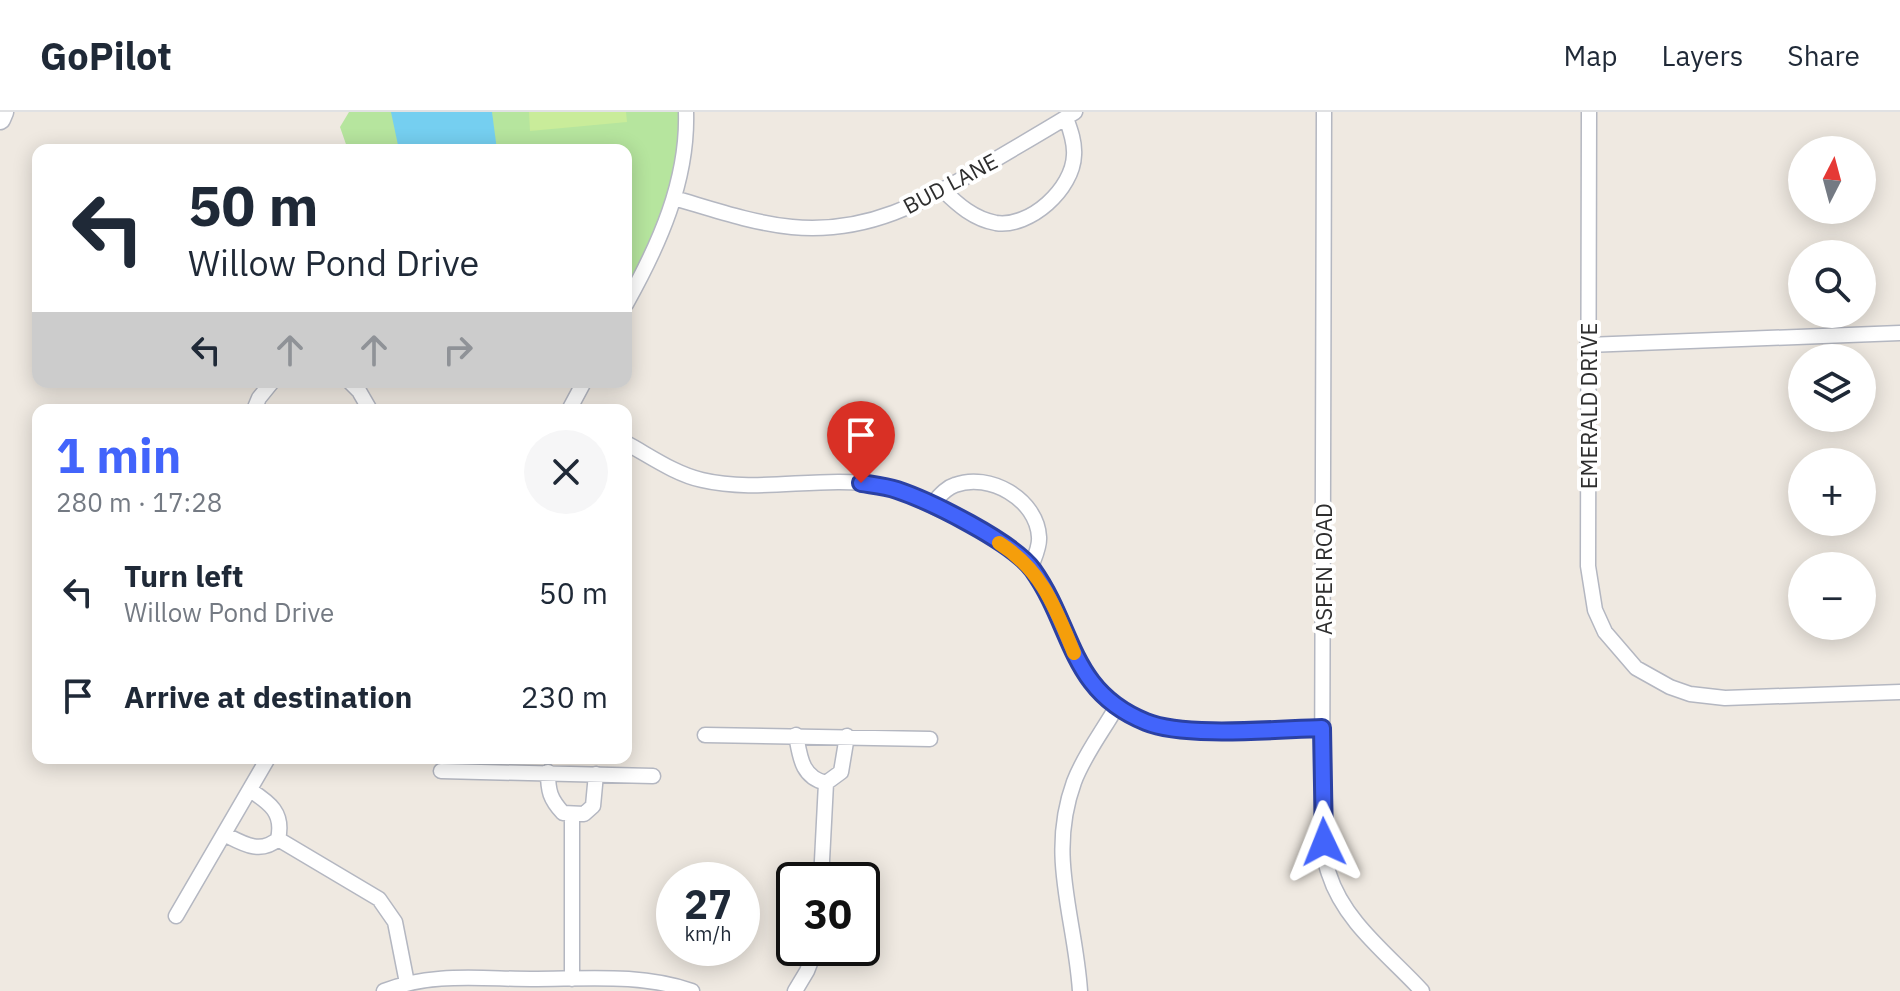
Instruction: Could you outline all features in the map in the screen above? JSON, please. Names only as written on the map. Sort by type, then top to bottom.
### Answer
[{"type":"main road","points":[[0,119],[3,112]]},
{"type":"street","points":[[632,293],[665,227],[674,198],[685,144],[686,112]]},
{"type":"street","name":"ASPEN ROAD","points":[[1324,112],[1322,824],[1328,873],[1342,902],[1354,921],[1413,988]]},
{"type":"street","name":"EMERALD DRIVE","points":[[1589,112],[1588,566],[1595,610],[1605,632],[1619,651],[1650,678],[1680,691],[1713,697],[1900,692]]},
{"type":"street","points":[[943,190],[963,209],[982,219],[1008,223],[1027,217],[1056,195],[1067,178],[1074,154],[1071,115]]},
{"type":"street","name":"BUD LANE","points":[[674,198],[770,224],[822,228],[851,225],[922,202],[1071,115]]},
{"type":"street","points":[[1587,345],[1900,333]]},
{"type":"street","points":[[632,446],[700,480],[725,484],[861,483],[898,490],[931,505],[994,539],[1031,567],[1048,595],[1089,681],[1117,706],[1150,724],[1171,728],[1322,728]]},
{"type":"street","points":[[931,505],[945,490],[966,482],[989,483],[1004,489],[1028,510],[1038,529],[1040,541],[1031,567]]},
{"type":"street","points":[[1080,991],[1072,921],[1061,866],[1061,833],[1075,779],[1117,706]]},
{"type":"street","points":[[705,735],[930,739]]},
{"type":"street","points":[[796,735],[803,767],[812,777],[826,783]]},
{"type":"street","points":[[826,783],[841,772],[847,736]]},
{"type":"street","points":[[176,916],[265,764]]},
{"type":"street","points":[[441,771],[653,776]]},
{"type":"street","points":[[548,772],[549,794],[553,802],[563,813],[572,814],[584,814],[593,806],[596,774]]},
{"type":"street","points":[[822,862],[826,783]]},
{"type":"street","points":[[224,834],[252,847],[265,847],[278,839],[280,828],[277,812],[270,803],[250,790]]},
{"type":"street","points":[[572,814],[572,979]]},
{"type":"street","points":[[278,839],[379,899],[395,922],[407,983]]},
{"type":"street","points":[[795,991],[809,966]]},
{"type":"street","points":[[384,991],[407,983],[452,977],[628,978],[692,991]]},
{"type":"green space","points":[[349,112],[686,112],[674,197],[632,291],[632,144],[346,144],[340,127]]},
{"type":"green space","points":[[529,112],[626,112],[627,122],[530,131]]},
{"type":"water","points":[[391,112],[492,112],[496,144],[398,144]]},
{"type":"slow traffic","points":[[999,543],[1031,567],[1048,595],[1074,653]]},
{"type":"route","points":[[861,483],[898,490],[952,515],[994,539],[1031,567],[1048,595],[1089,681],[1100,694],[1140,720],[1171,728],[1214,730],[1322,728],[1324,842]]}]
